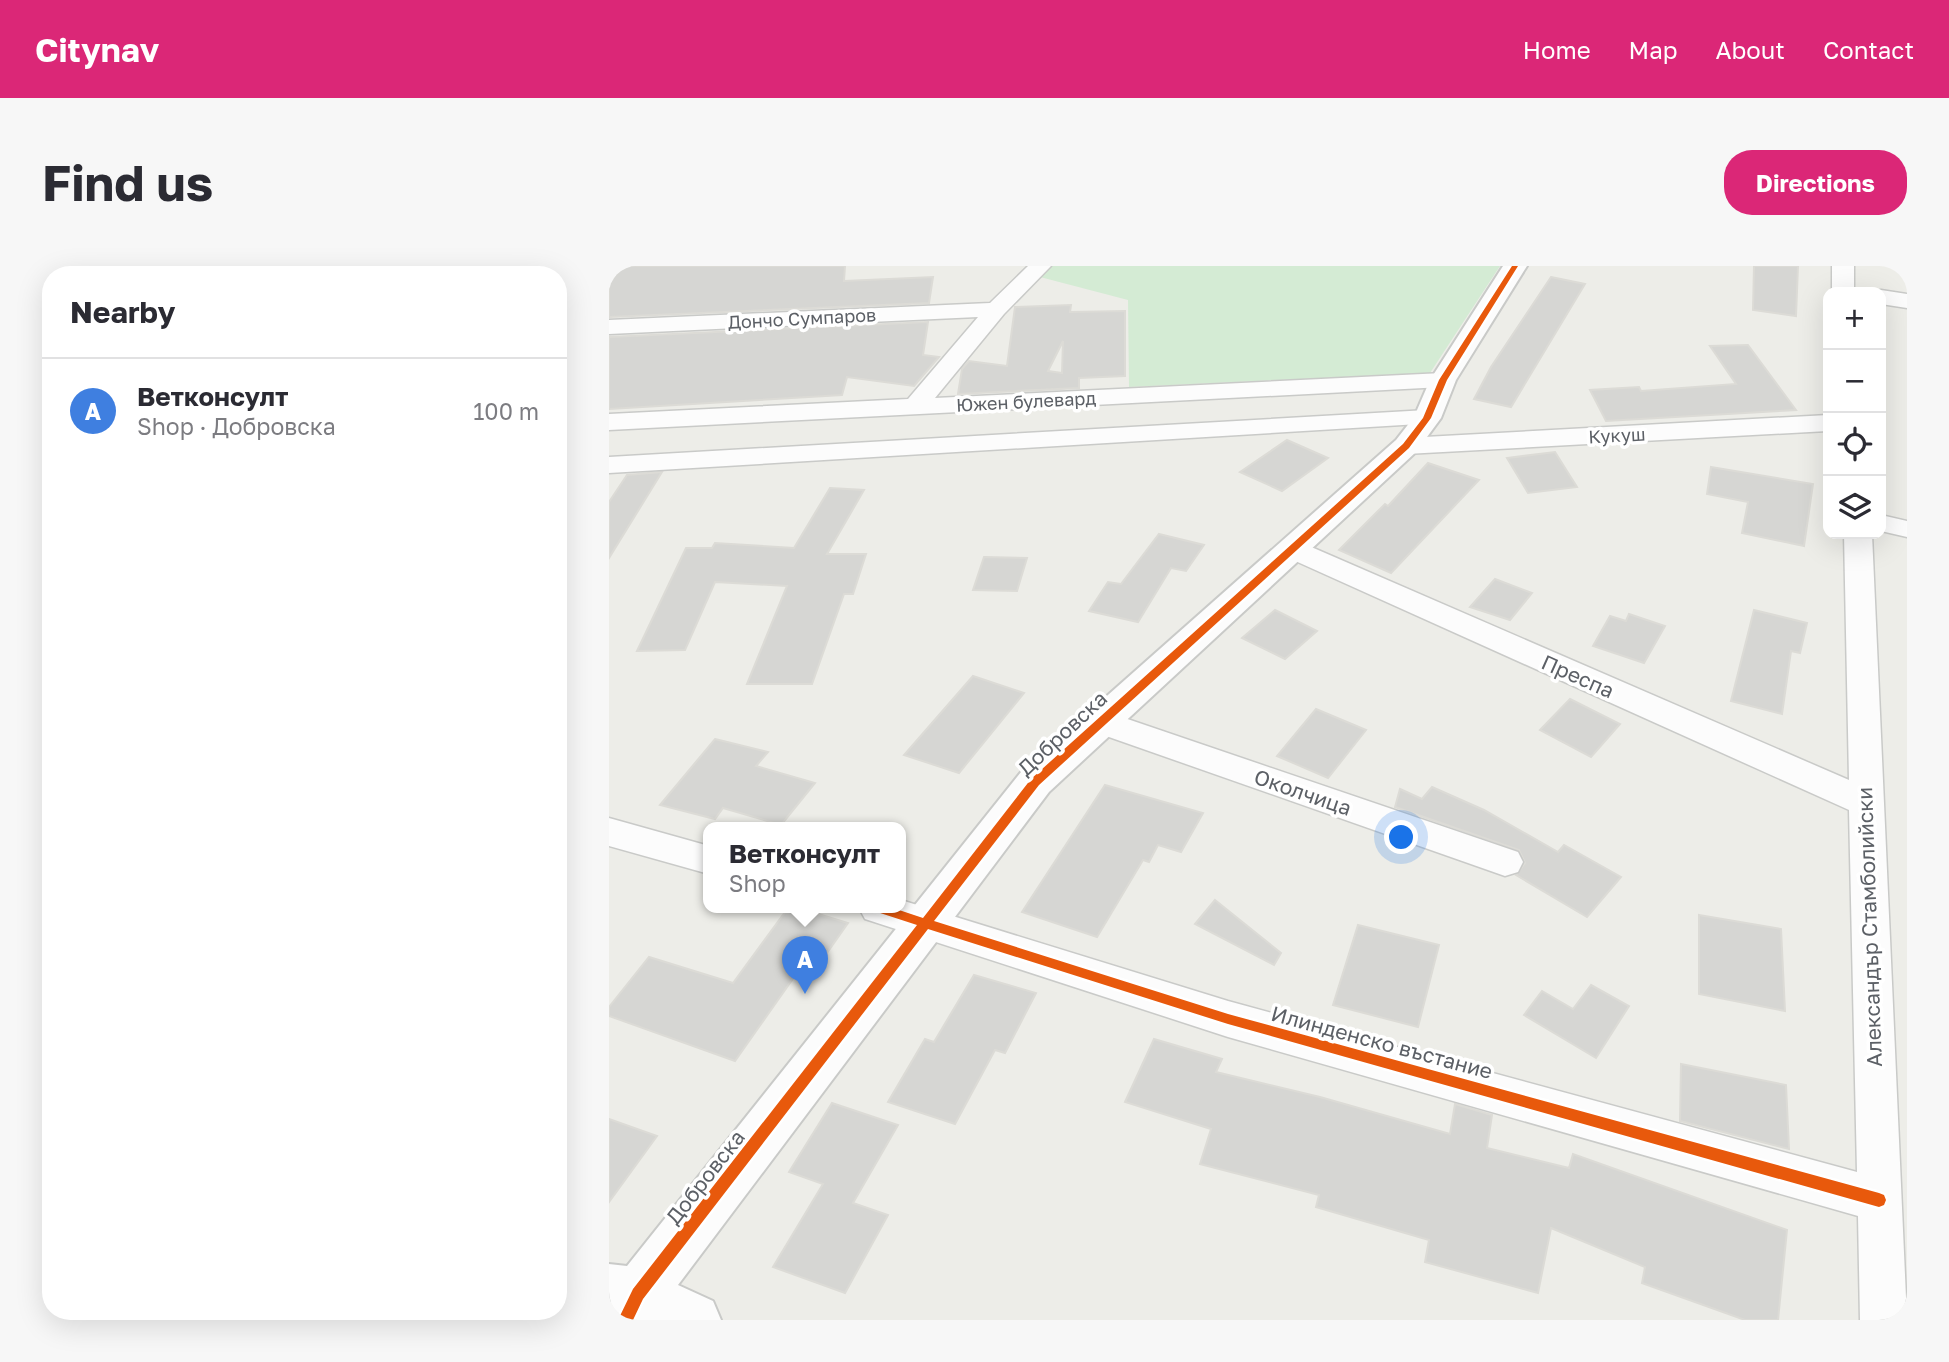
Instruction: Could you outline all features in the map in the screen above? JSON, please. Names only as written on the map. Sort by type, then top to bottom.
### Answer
[{"type":"street","points":[[915,407],[996,309],[1040,266]]},
{"type":"street","name":"Добровска","points":[[624,1301],[927,922],[1035,782],[1292,549],[1416,432],[1443,380],[1515,266]]},
{"type":"street","points":[[1843,266],[1843,287]]},
{"type":"street","points":[[1886,299],[1907,301]]},
{"type":"street","name":"Дончо Сумпаров","points":[[609,327],[996,309]]},
{"type":"street","name":"Южен булевард","points":[[609,422],[1443,380]]},
{"type":"street","name":"Кукуш","points":[[609,465],[1416,432],[1823,423]]},
{"type":"street","points":[[1886,524],[1907,529]]},
{"type":"street","name":"Александър Стамболийски","points":[[1858,539],[1884,1320]]},
{"type":"street","name":"Преспа","points":[[1292,549],[1865,802]]},
{"type":"street","name":"Околчица","points":[[1101,722],[1505,862]]},
{"type":"street","points":[[609,832],[703,858]]},
{"type":"street","name":"Илинденско въстание","points":[[896,913],[1228,1019],[1879,1200]]},
{"type":"street","points":[[624,1301],[694,1320]]},
{"type":"green space","points":[[1051,266],[1500,266],[1430,373],[1129,387],[1128,300],[1040,277]]},
{"type":"building","points":[[609,266],[845,266],[844,281],[933,277],[929,303],[609,317]]},
{"type":"building","points":[[1754,266],[1798,266],[1796,316],[1753,310]]},
{"type":"building","points":[[1551,277],[1585,284],[1511,407],[1474,399],[1491,367]]},
{"type":"building","points":[[1071,305],[1070,312],[1125,311],[1125,376],[1079,378],[1079,388],[958,394],[962,369],[969,361],[1007,366],[1015,307]],"holes":[[[1063,341],[1062,373],[1048,371]]]},
{"type":"building","points":[[928,322],[923,355],[939,357],[914,386],[847,377],[842,395],[609,409],[609,337]]},
{"type":"building","points":[[1748,345],[1796,410],[1606,421],[1590,390],[1639,387],[1641,391],[1736,384],[1710,346]]},
{"type":"building","points":[[1287,440],[1328,458],[1282,491],[1240,472]]},
{"type":"building","points":[[1555,452],[1577,487],[1528,493],[1507,458]]},
{"type":"building","points":[[1428,463],[1479,480],[1391,573],[1339,550],[1385,504],[1388,506]]},
{"type":"building","points":[[1711,467],[1813,484],[1804,546],[1742,533],[1748,502],[1707,494]]},
{"type":"building","points":[[662,472],[609,558],[609,502],[627,475]]},
{"type":"building","points":[[830,488],[864,490],[827,554],[866,554],[853,594],[844,594],[812,684],[747,684],[787,586],[715,582],[685,650],[637,651],[686,548],[712,548],[715,543],[794,548]]},
{"type":"building","points":[[1159,534],[1204,545],[1186,571],[1171,568],[1138,622],[1089,611],[1108,582],[1121,584]]},
{"type":"building","points":[[984,557],[1027,558],[1017,591],[973,590]]},
{"type":"building","points":[[1495,579],[1532,593],[1510,620],[1470,607]]},
{"type":"building","points":[[1275,610],[1317,631],[1285,659],[1242,638]]},
{"type":"building","points":[[1754,610],[1807,623],[1800,653],[1791,651],[1782,714],[1731,701]]},
{"type":"building","points":[[1629,614],[1665,626],[1644,663],[1593,646],[1610,616],[1626,621]]},
{"type":"building","points":[[973,676],[1024,693],[959,773],[904,755]]},
{"type":"building","points":[[1570,699],[1620,724],[1591,757],[1540,730]]},
{"type":"building","points":[[1316,709],[1366,730],[1328,778],[1277,756]]},
{"type":"building","points":[[715,739],[768,752],[756,766],[815,783],[783,822],[771,822],[723,808],[715,819],[660,805]]},
{"type":"building","points":[[1105,785],[1203,813],[1181,852],[1158,845],[1149,862],[1143,860],[1097,937],[1022,912]]},
{"type":"building","points":[[1432,787],[1484,810],[1558,852],[1564,845],[1621,877],[1587,917],[1516,875],[1525,863],[1519,850],[1395,807],[1400,789],[1422,799]]},
{"type":"building","points":[[1215,900],[1281,953],[1274,965],[1195,924]]},
{"type":"building","points":[[784,913],[815,913],[848,923],[810,977],[797,973],[735,1061],[609,1016],[609,1007],[649,957],[733,983]]},
{"type":"building","points":[[1699,915],[1781,929],[1785,1011],[1699,994]]},
{"type":"building","points":[[1358,925],[1439,945],[1418,1027],[1333,1005]]},
{"type":"building","points":[[974,975],[1036,993],[1005,1053],[995,1050],[955,1124],[888,1102],[925,1039],[934,1042]]},
{"type":"building","points":[[1591,985],[1629,1006],[1596,1058],[1524,1015],[1542,991],[1573,1009]]},
{"type":"building","points":[[1154,1039],[1222,1059],[1216,1072],[1320,1097],[1450,1134],[1455,1104],[1492,1115],[1487,1148],[1569,1168],[1573,1154],[1787,1230],[1778,1320],[1745,1320],[1642,1283],[1645,1267],[1551,1228],[1538,1293],[1425,1262],[1429,1240],[1316,1207],[1319,1195],[1200,1164],[1211,1129],[1125,1102]]},
{"type":"building","points":[[1681,1064],[1786,1085],[1789,1149],[1680,1121]]},
{"type":"building","points":[[832,1103],[898,1125],[853,1203],[888,1215],[845,1293],[773,1267],[823,1184],[789,1172]]},
{"type":"building","points":[[609,1119],[657,1136],[609,1202]]},
{"type":"cycle path","points":[[625,1320],[638,1294],[1035,782],[1406,446],[1427,418],[1443,380],[1515,266]]},
{"type":"cycle path","points":[[894,913],[1228,1019],[1879,1200]]},
{"type":"place","name":"Ветконсулт","points":[[805,994]]}]
